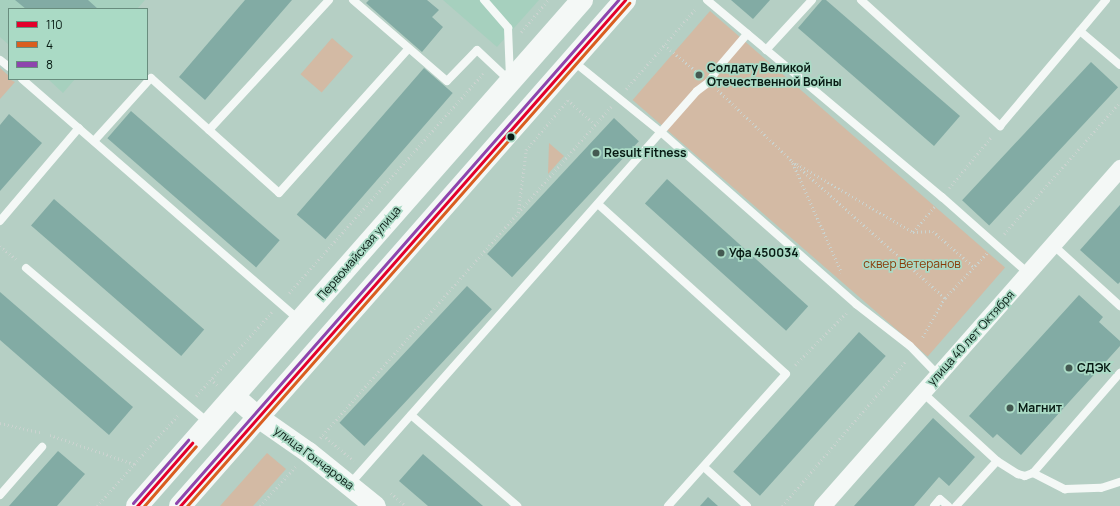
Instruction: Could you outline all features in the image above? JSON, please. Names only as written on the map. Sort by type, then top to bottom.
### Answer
[{"type":"main road","name":"Первомайская улица","points":[[137,506],[582,0]]},
{"type":"main road","points":[[180,506],[625,0]]},
{"type":"street","name":"улица 40 лет Октября","points":[[822,506],[922,392],[1029,274],[1120,168]]},
{"type":"street","name":"улица Гончарова","points":[[234,396],[258,417],[350,484],[375,506]]},
{"type":"lane","points":[[209,130],[329,0]]},
{"type":"lane","points":[[353,0],[447,81],[476,50],[510,81]]},
{"type":"lane","points":[[484,0],[508,28],[510,81]]},
{"type":"lane","points":[[707,0],[942,197],[1029,274]]},
{"type":"lane","points":[[766,50],[812,0]]},
{"type":"lane","points":[[860,0],[1000,126],[1106,0]]},
{"type":"lane","points":[[1080,31],[1120,65]]},
{"type":"lane","points":[[350,484],[697,92],[709,82],[718,68],[747,34]]},
{"type":"lane","points":[[94,141],[151,78],[279,193],[408,48]]},
{"type":"lane","points":[[0,60],[8,66]]},
{"type":"lane","points":[[572,61],[662,133],[856,304],[915,351],[938,375]]},
{"type":"lane","points":[[23,80],[300,321]]},
{"type":"lane","points":[[0,221],[79,128]]},
{"type":"lane","points":[[598,204],[786,374],[668,506]]},
{"type":"lane","points":[[1053,245],[1120,306]]},
{"type":"lane","points":[[26,268],[210,423]]},
{"type":"lane","points":[[922,392],[997,461],[1018,474],[1025,476],[1033,473],[1120,373]]},
{"type":"lane","points":[[411,415],[516,506]]},
{"type":"lane","points":[[0,495],[42,447]]},
{"type":"lane","points":[[956,506],[997,461]]},
{"type":"lane","points":[[704,466],[748,506]]},
{"type":"lane","points":[[1033,473],[1065,489],[1101,488],[1120,482]]},
{"type":"lane","points":[[934,506],[940,499],[948,506]]},
{"type":"path","points":[[508,46],[548,0]]},
{"type":"path","points":[[260,506],[698,6]]},
{"type":"path","points":[[664,45],[709,82],[792,161],[945,298]]},
{"type":"path","points":[[97,506],[492,64]]},
{"type":"path","points":[[517,214],[526,150],[568,100]]},
{"type":"path","points":[[782,506],[915,351],[945,298],[996,244],[1120,102]]},
{"type":"path","points":[[913,232],[1000,126]]},
{"type":"path","points":[[792,161],[913,232],[933,231],[974,267]]},
{"type":"path","points":[[792,161],[843,275]]},
{"type":"path","points":[[0,246],[26,268]]},
{"type":"path","points":[[786,374],[856,304]]},
{"type":"path","points":[[0,423],[38,431],[134,464]]},
{"type":"shaded area","points":[[0,0],[145,0],[138,8],[8,8],[8,44],[0,37]]},
{"type":"shaded area","points":[[443,0],[539,0],[497,47]]},
{"type":"shaded area","points":[[49,80],[74,80],[63,93]]},
{"type":"green space","name":"сквер Ветеранов","points":[[710,11],[1005,268],[928,357],[633,100]]},
{"type":"green space","points":[[332,38],[353,56],[322,93],[301,74]]},
{"type":"green space","points":[[0,68],[8,75],[8,80],[15,82],[0,99]]},
{"type":"green space","points":[[549,143],[564,156],[548,174]]},
{"type":"green space","points":[[267,453],[286,469],[253,506],[220,506]]},
{"type":"building","points":[[15,0],[88,0],[97,8],[25,8]]},
{"type":"building","points":[[245,0],[292,0],[205,100],[179,77]]},
{"type":"building","points":[[369,0],[427,0],[439,10],[432,17],[443,27],[422,52],[366,3]]},
{"type":"building","points":[[731,0],[770,0],[753,19]]},
{"type":"building","points":[[822,0],[826,0],[960,116],[934,146],[798,28]]},
{"type":"building","points":[[1091,62],[1118,87],[989,225],[962,200]]},
{"type":"building","points":[[424,68],[453,93],[325,239],[297,214]]},
{"type":"building","points":[[131,111],[280,240],[256,267],[107,138]]},
{"type":"building","points":[[9,114],[42,143],[0,191],[0,125]]},
{"type":"building","points":[[614,118],[639,141],[512,277],[487,254]]},
{"type":"building","points":[[667,179],[808,306],[786,331],[645,204]]},
{"type":"building","points":[[54,199],[204,330],[181,356],[31,225]]},
{"type":"building","points":[[1120,205],[1120,282],[1118,284],[1080,250]]},
{"type":"building","points":[[467,286],[492,309],[364,446],[339,423]]},
{"type":"building","points":[[0,292],[133,407],[109,435],[0,340]]},
{"type":"building","points":[[1079,295],[1103,317],[1099,322],[1120,341],[1120,346],[1021,455],[997,434],[993,438],[969,416]]},
{"type":"building","points":[[859,332],[886,356],[760,496],[733,472]]},
{"type":"building","points":[[933,418],[975,457],[949,486],[939,477],[914,506],[854,506]]},
{"type":"building","points":[[58,451],[85,474],[57,506],[9,506]]},
{"type":"building","points":[[423,454],[483,506],[428,506],[399,481]]},
{"type":"building","points":[[708,497],[718,506],[700,506]]},
{"type":"transit line","name":"8","points":[[176,503],[618,0]]},
{"type":"transit line","name":"110","points":[[180,506],[625,0]]},
{"type":"transit line","name":"4","points":[[187,506],[629,3]]},
{"type":"transit line","name":"8","points":[[133,503],[188,440]]},
{"type":"transit line","name":"110","points":[[137,506],[192,443]]},
{"type":"transit line","name":"4","points":[[144,506],[196,446]]},
{"type":"place","name":"Солдату Великой Отечественной Войны","points":[[699,75]]},
{"type":"place","name":"Result Fitness","points":[[596,153]]},
{"type":"place","name":"Уфа 450034","points":[[721,253]]},
{"type":"place","name":"СДЭК","points":[[1069,368]]},
{"type":"place","name":"Магнит","points":[[1010,408]]}]
